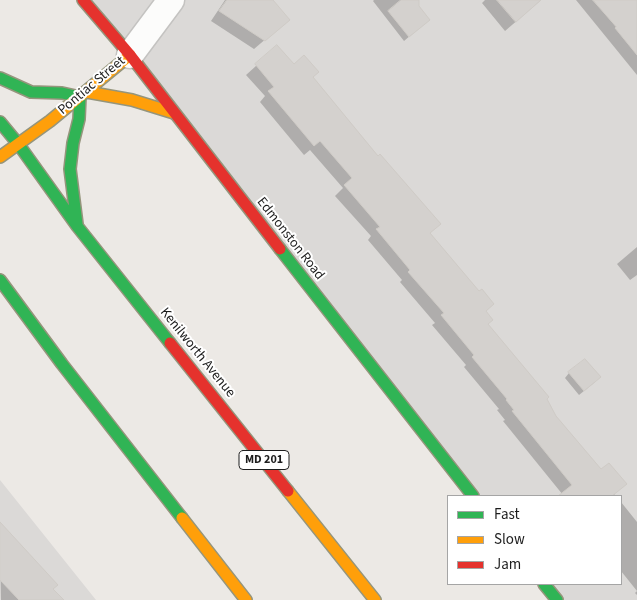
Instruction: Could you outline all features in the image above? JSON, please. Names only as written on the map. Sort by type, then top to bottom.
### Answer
[{"type":"main road","name":"Edmonston Road","points":[[82,0],[130,54],[363,357],[472,495]]},
{"type":"main road","name":"Pontiac Street","points":[[0,157],[19,145],[83,95],[130,54]]},
{"type":"main road","points":[[0,78],[31,92],[128,98],[152,104],[174,113]]},
{"type":"main road","points":[[77,226],[70,170],[73,143],[83,95]]},
{"type":"main road","name":"Kenilworth Avenue","points":[[0,122],[19,145],[77,226],[375,600]]},
{"type":"main road","points":[[0,280],[62,364],[246,600]]},
{"type":"main road","points":[[9,312],[62,364]]},
{"type":"main road","points":[[545,585],[557,600]]},
{"type":"street","name":"Pontiac Street","points":[[130,54],[171,0]]},
{"type":"shaded area","points":[[83,0],[637,0],[637,600],[557,600],[545,585],[622,585],[622,495],[472,495]]},
{"type":"shaded area","points":[[0,480],[96,600],[0,600]]},
{"type":"building","points":[[227,0],[273,0],[290,20],[265,41],[219,11]]},
{"type":"building","points":[[401,0],[419,0],[419,6],[430,20],[409,37],[388,11]]},
{"type":"building","points":[[497,0],[541,0],[516,22]]},
{"type":"building","points":[[593,0],[637,0],[637,55],[616,27]]},
{"type":"building","points":[[277,45],[294,64],[304,55],[319,72],[313,77],[378,156],[380,154],[441,224],[430,233],[479,291],[482,289],[494,304],[486,311],[493,320],[488,324],[549,397],[547,399],[556,416],[601,469],[609,463],[627,484],[613,495],[559,495],[572,485],[512,411],[514,410],[507,399],[472,357],[474,355],[441,315],[444,313],[408,272],[410,270],[376,229],[380,227],[344,185],[352,178],[320,141],[314,146],[268,91],[274,87],[255,64]]},
{"type":"building","points":[[585,359],[601,377],[584,391],[568,372]]},
{"type":"building","points":[[0,522],[58,585],[53,589],[64,600],[19,600],[0,580]]},
{"type":"traffic: fast","points":[[0,78],[31,92],[62,93],[80,97],[79,119],[73,143],[70,169],[77,224]]},
{"type":"traffic: fast","points":[[0,122],[19,145],[77,226],[170,343]]},
{"type":"traffic: fast","points":[[280,249],[472,495]]},
{"type":"traffic: fast","points":[[0,280],[62,364],[182,518]]},
{"type":"traffic: fast","points":[[545,585],[557,600]]},
{"type":"traffic: slow","points":[[0,157],[50,121],[130,55]]},
{"type":"traffic: slow","points":[[87,92],[132,100],[174,113]]},
{"type":"traffic: slow","points":[[288,491],[375,600]]},
{"type":"traffic: slow","points":[[182,518],[246,600]]},
{"type":"traffic: jam","points":[[83,0],[130,55],[280,249]]},
{"type":"traffic: jam","points":[[170,343],[288,491]]}]
